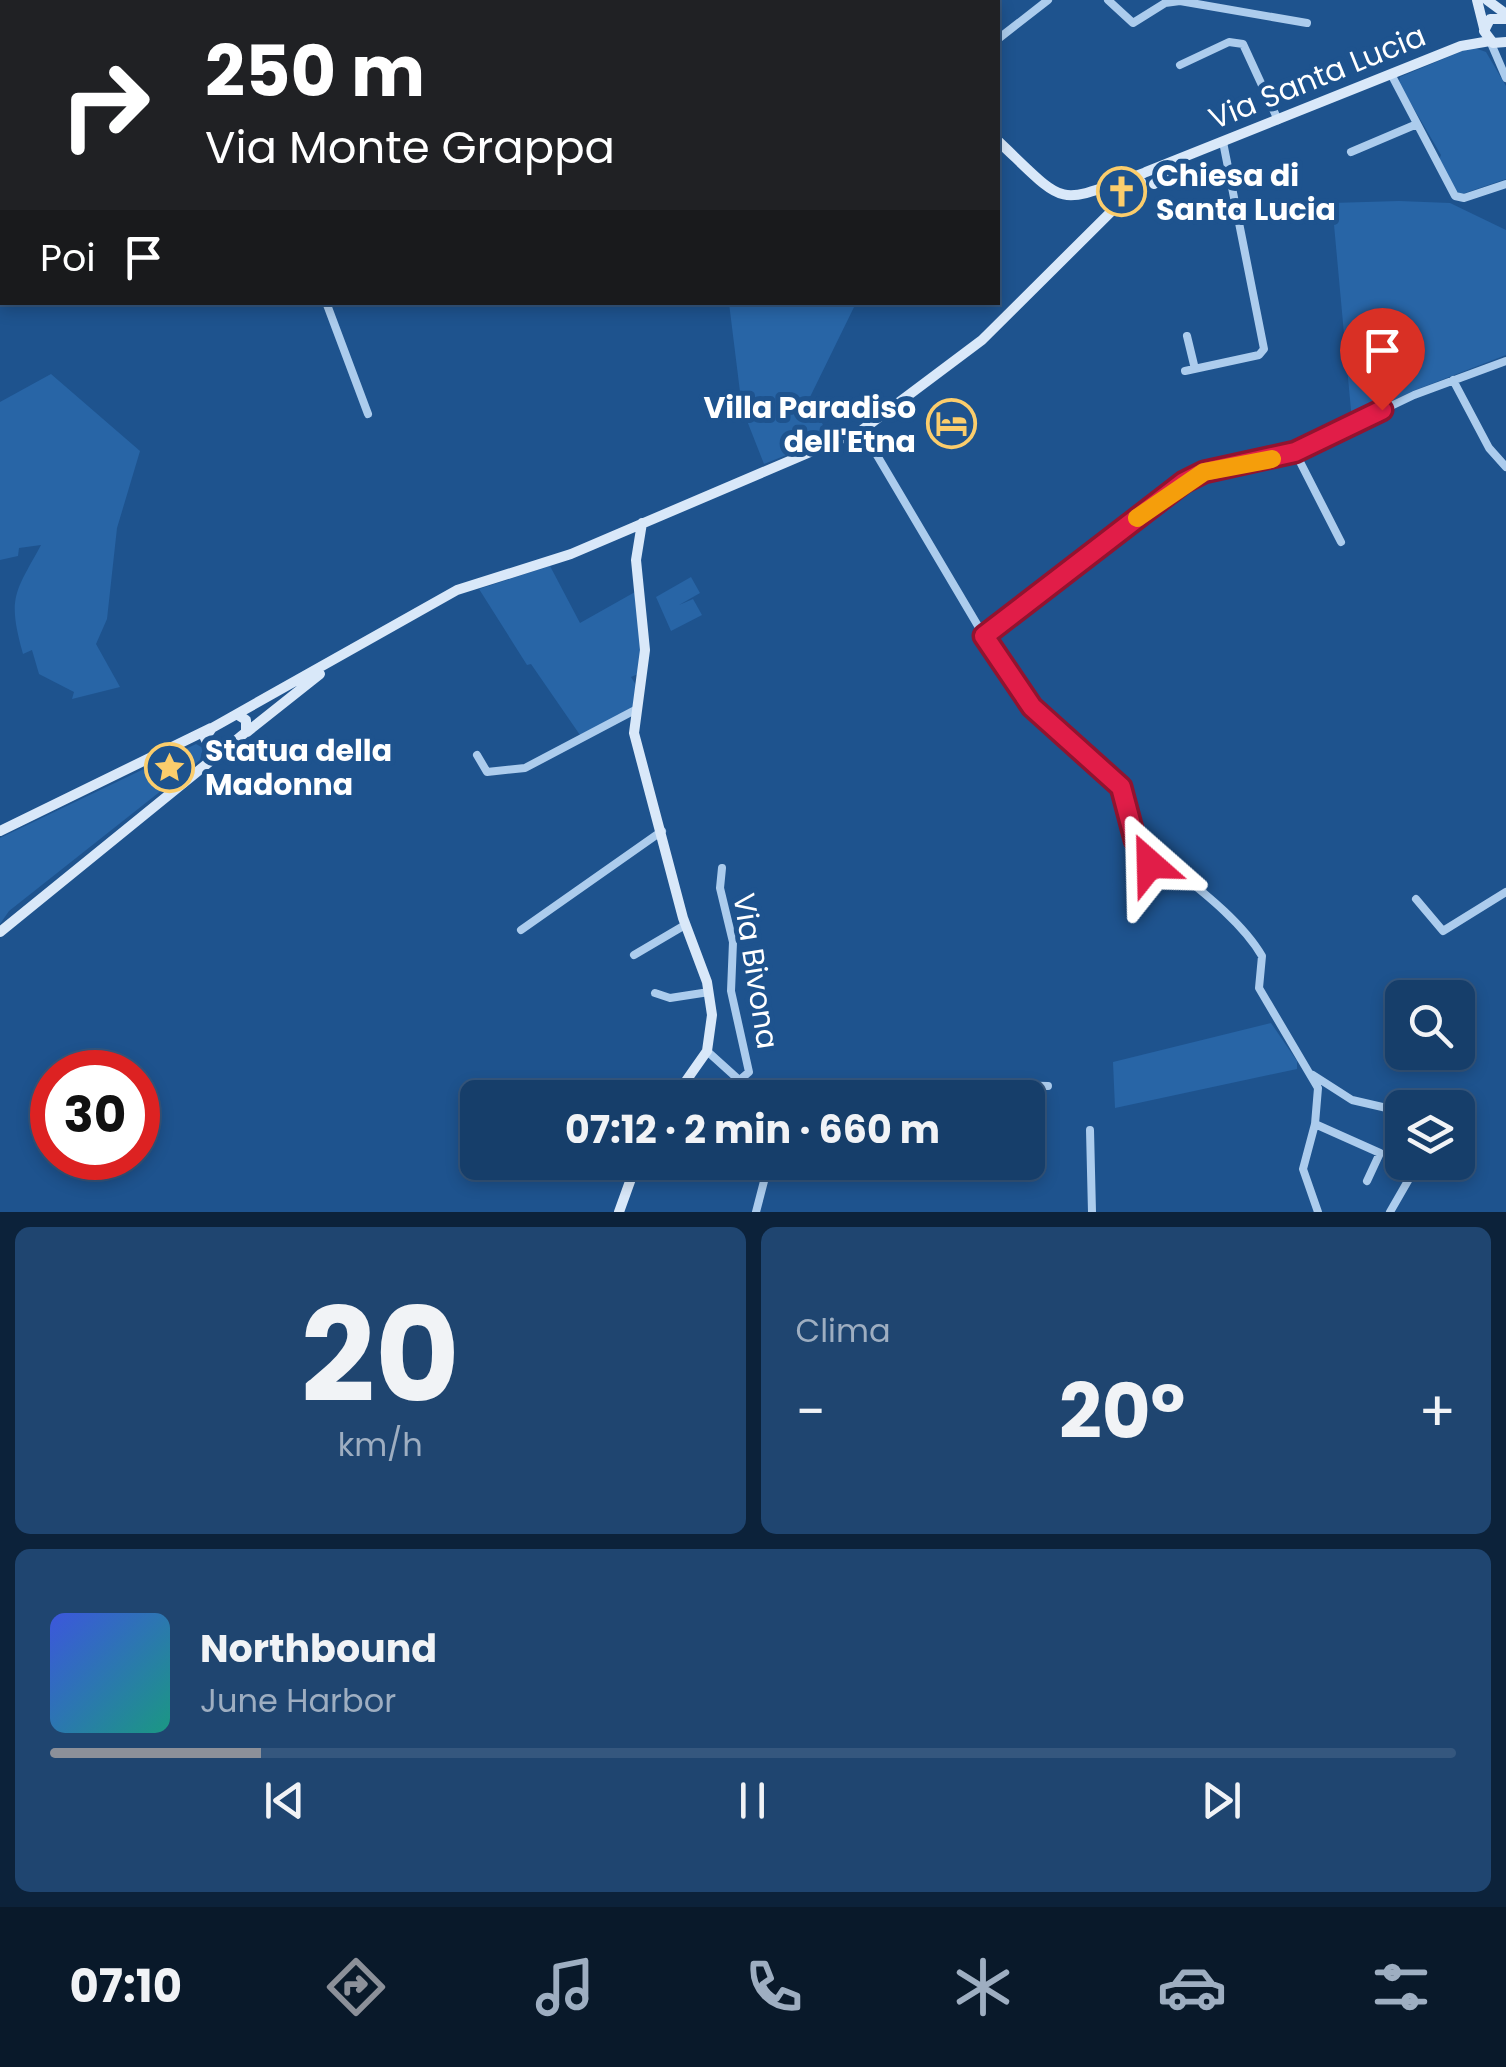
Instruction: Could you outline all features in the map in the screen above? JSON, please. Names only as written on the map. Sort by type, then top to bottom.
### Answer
[{"type":"main road","points":[[1477,0],[1490,41]]},
{"type":"main road","points":[[1488,0],[1504,16]]},
{"type":"main road","points":[[1461,46],[1494,17],[1504,16]]},
{"type":"main road","points":[[1461,46],[1506,42]]},
{"type":"main road","name":"Via Santa Lucia","points":[[1145,179],[1192,154],[1461,46]]},
{"type":"main road","points":[[1000,143],[1059,194],[1084,196],[1123,181],[1145,179]]},
{"type":"main road","points":[[0,832],[238,715],[470,585],[572,554],[862,430],[982,340],[1145,179]]},
{"type":"main road","points":[[642,523],[636,560],[644,650],[635,710],[638,750],[685,925],[709,992],[712,1036],[708,1051],[687,1080]]},
{"type":"main road","points":[[0,932],[314,678],[470,585]]},
{"type":"main road","points":[[238,715],[246,720],[246,732]]},
{"type":"main road","points":[[182,784],[204,761],[212,728]]},
{"type":"main road","points":[[164,752],[195,742],[224,750]]},
{"type":"main road","points":[[619,1212],[631,1180]]},
{"type":"street","points":[[1000,36],[1048,0]]},
{"type":"street","points":[[1108,0],[1134,23],[1165,3],[1180,1],[1244,13],[1256,11],[1307,23]]},
{"type":"street","points":[[1490,41],[1506,78]]},
{"type":"street","points":[[1180,65],[1229,42],[1242,44],[1278,120]]},
{"type":"street","points":[[1506,54],[1506,78]]},
{"type":"street","points":[[1391,74],[1459,198],[1506,184]]},
{"type":"street","points":[[1351,152],[1417,124]]},
{"type":"street","points":[[1188,336],[1190,370],[1259,355],[1264,350],[1223,142]]},
{"type":"street","points":[[327,305],[368,414]]},
{"type":"street","points":[[984,636],[1184,482],[1204,472],[1295,452],[1506,360]]},
{"type":"street","points":[[1453,380],[1490,448],[1506,468]]},
{"type":"street","points":[[862,430],[984,636],[1032,707],[1121,787],[1144,857],[1150,864],[1174,869],[1218,904],[1258,949],[1264,963],[1259,988],[1313,1075],[1319,1096],[1304,1169],[1318,1212]]},
{"type":"street","points":[[1295,452],[1342,542]]},
{"type":"street","points":[[478,755],[488,772],[525,768],[635,710]]},
{"type":"street","points":[[521,930],[662,831]]},
{"type":"street","name":"Via Bivona","points":[[722,868],[720,888],[733,942],[732,991],[749,1072],[742,1078]]},
{"type":"street","points":[[1416,898],[1443,931],[1506,892]]},
{"type":"street","points":[[634,955],[685,925]]},
{"type":"street","points":[[655,992],[670,998],[709,992]]},
{"type":"street","points":[[708,1051],[742,1078]]},
{"type":"street","points":[[1313,1075],[1352,1100],[1385,1107]]},
{"type":"street","points":[[1316,1124],[1380,1154],[1368,1181]]},
{"type":"street","points":[[1090,1130],[1092,1212]]},
{"type":"street","points":[[756,1212],[764,1180]]},
{"type":"street","points":[[1390,1212],[1407,1180]]},
{"type":"shaded area","points":[[1472,47],[1486,52],[1506,86],[1506,179],[1462,194],[1455,191],[1439,160],[1441,155],[1399,83],[1400,77]]},
{"type":"shaded area","points":[[1332,203],[1450,203],[1506,230],[1506,355],[1413,391],[1352,421]]},
{"type":"shaded area","points":[[729,305],[855,305],[810,397],[829,438],[764,464],[742,408]]},
{"type":"shaded area","points":[[51,374],[140,451],[117,528],[107,619],[96,644],[120,687],[72,699],[74,692],[39,674],[32,650],[23,654],[18,635],[16,596],[41,545],[19,548],[18,556],[0,560],[0,402]]},
{"type":"shaded area","points":[[550,566],[580,623],[635,592],[642,637],[638,674],[631,677],[636,685],[633,707],[580,735],[531,664],[527,665],[479,589]]},
{"type":"shaded area","points":[[691,577],[700,593],[679,605],[693,599],[702,615],[671,631],[656,597]]},
{"type":"shaded area","points":[[196,744],[203,748],[200,760],[9,911],[0,924],[0,838]]},
{"type":"shaded area","points":[[1271,1023],[1297,1061],[1297,1069],[1115,1108],[1113,1062]]},
{"type":"slow traffic","points":[[1137,518],[1184,482],[1204,472],[1272,459]]},
{"type":"place","name":"Chiesa di Santa Lucia","points":[[1121,192]]},
{"type":"place","name":"Villa Paradiso dell'Etna","points":[[951,424]]},
{"type":"place","name":"Statua della Madonna","points":[[170,767]]},
{"type":"route","points":[[1150,864],[1135,840],[1121,787],[1041,717],[984,636],[1184,482],[1204,472],[1295,452],[1382,410]]}]
